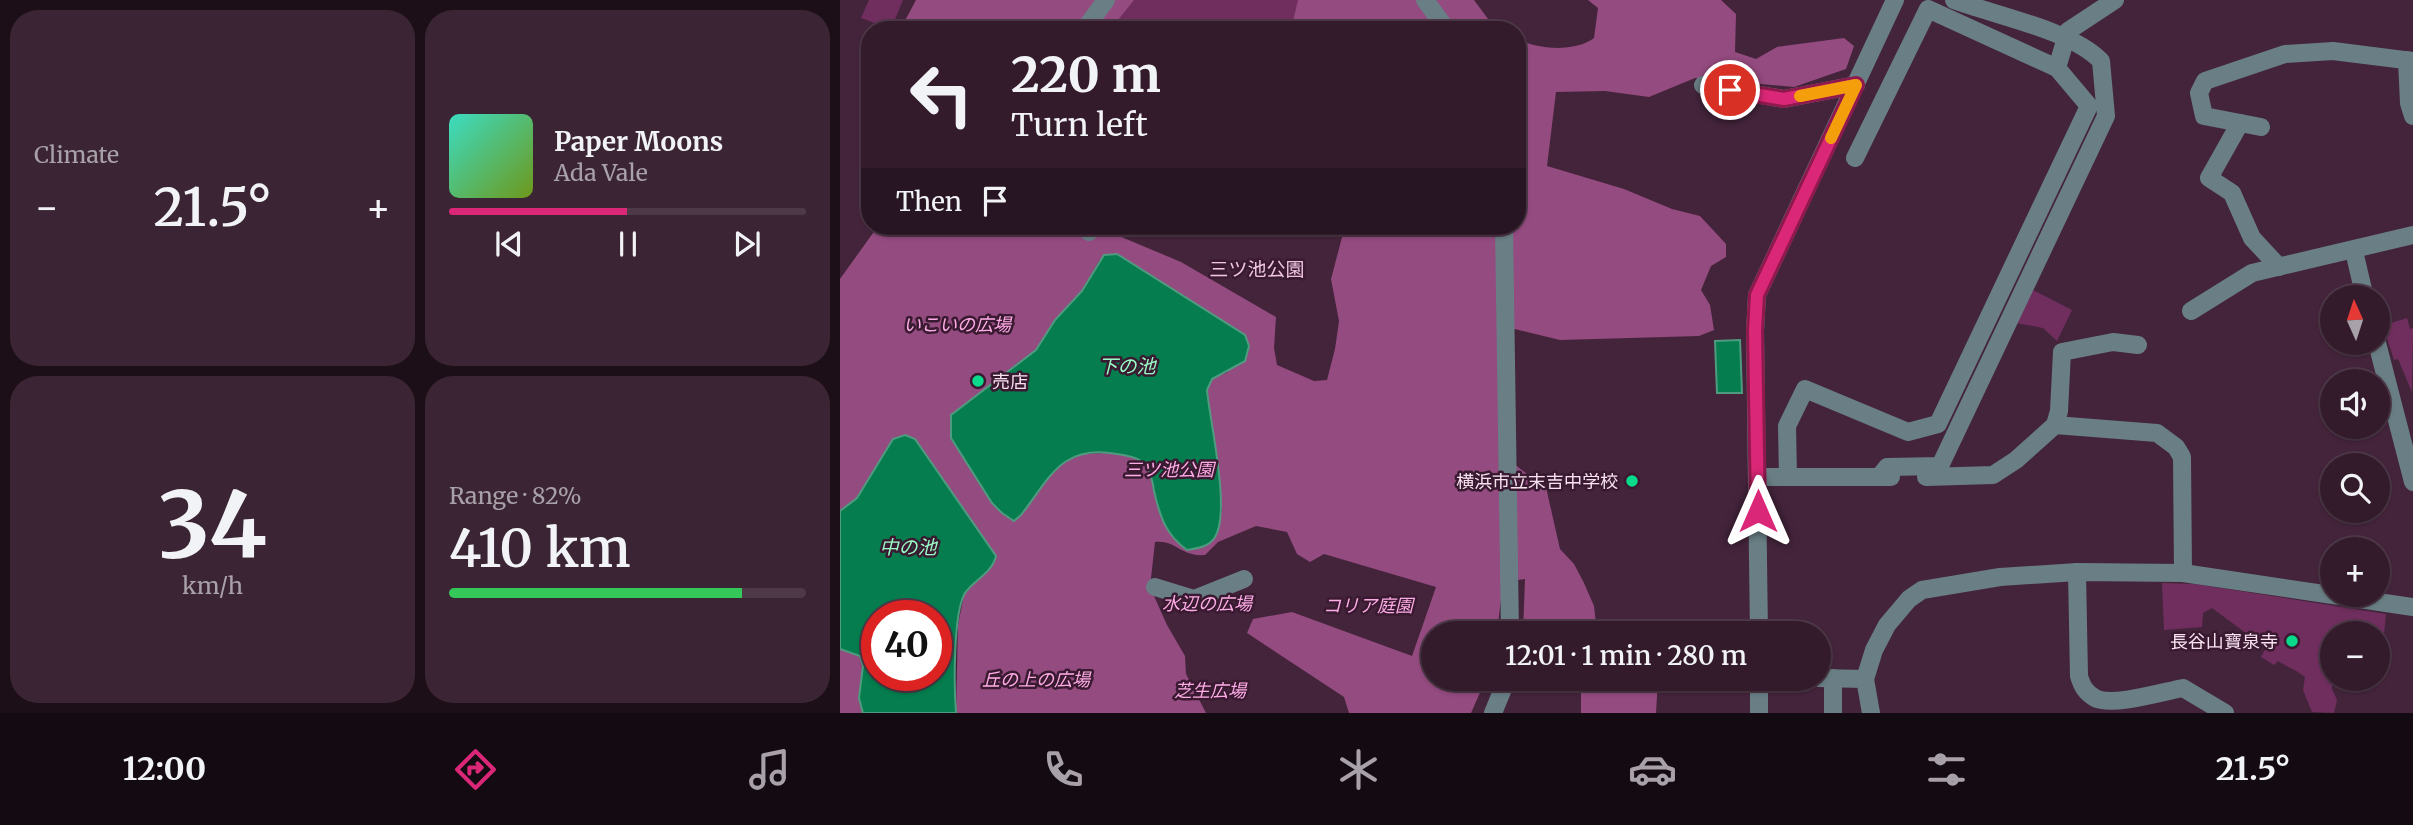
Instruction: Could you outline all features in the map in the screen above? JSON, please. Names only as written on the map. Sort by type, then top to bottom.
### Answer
[{"type":"street","points":[[1091,21],[1106,0]]},
{"type":"street","points":[[1425,0],[1440,21]]},
{"type":"street","points":[[1759,621],[1755,331],[1757,295],[1895,0]]},
{"type":"street","points":[[1879,477],[1887,467],[1940,466],[2106,116],[2101,61],[2081,44],[1979,4],[1954,0]]},
{"type":"street","points":[[2057,68],[2068,31],[2115,0]]},
{"type":"street","points":[[1788,477],[1787,426],[1805,388],[1908,432],[1938,424],[2089,106],[2057,68],[1928,9],[1855,158]]},
{"type":"street","points":[[2262,127],[2204,116],[2199,93],[2205,80],[2284,54],[2333,51],[2410,60],[2409,103],[2413,116]]},
{"type":"street","points":[[1703,85],[1784,99],[1856,85]]},
{"type":"street","points":[[2240,123],[2209,178],[2232,193],[2252,239],[2279,267]]},
{"type":"street","points":[[1504,235],[1510,621]]},
{"type":"street","points":[[2191,311],[2252,273],[2413,235]]},
{"type":"street","points":[[2354,251],[2362,285]]},
{"type":"street","points":[[1758,477],[1993,475],[2016,460],[2055,425],[2059,411],[2062,352],[2113,342],[2138,345]]},
{"type":"street","points":[[2380,355],[2413,482]]},
{"type":"street","points":[[2055,425],[2157,433],[2176,447],[2182,457],[2183,573]]},
{"type":"street","points":[[2077,572],[2079,676],[2083,689],[2097,699],[2119,700],[2183,688],[2225,713]]},
{"type":"street","points":[[1871,713],[1865,678],[1874,650],[1887,625],[1909,599],[1922,590],[2000,577],[2077,572],[2183,573],[2413,607]]},
{"type":"street","points":[[1155,587],[1194,599],[1244,579]]},
{"type":"street","points":[[1831,678],[1865,678]]},
{"type":"street","points":[[1493,713],[1502,691]]},
{"type":"street","points":[[1759,691],[1759,713]]},
{"type":"street","points":[[1829,691],[1833,713]]},
{"type":"shaded area","points":[[869,0],[903,0],[894,21],[869,21],[861,18]]},
{"type":"shaded area","points":[[924,0],[1410,0],[1425,21],[916,21]]},
{"type":"shaded area","points":[[2033,290],[2072,310],[2057,341],[2043,328],[2016,323]]},
{"type":"shaded area","points":[[2407,318],[2410,329],[2413,328],[2412,392],[2390,348],[2390,323]]},
{"type":"shaded area","name":"長谷山寶泉寺","points":[[2162,583],[2195,584],[2320,604],[2320,607],[2341,607],[2386,614],[2385,621],[2320,621],[2320,691],[2333,691],[2337,700],[2334,713],[2312,712],[2303,690],[2305,677],[2278,661],[2274,665],[2261,657],[2266,648],[2212,608],[2203,613],[2202,627],[2164,630]]},
{"type":"green space","points":[[916,0],[1134,0],[1118,21],[905,21]]},
{"type":"green space","points":[[1298,0],[1474,0],[1490,21],[1293,21]]},
{"type":"green space","name":"三ツ池公園","points":[[1588,0],[1721,0],[1736,14],[1735,52],[1756,59],[1777,47],[1844,38],[1854,46],[1846,69],[1794,87],[1695,78],[1649,97],[1605,91],[1556,92],[1547,166],[1700,216],[1726,244],[1726,257],[1711,266],[1701,290],[1710,305],[1714,330],[1699,336],[1560,340],[1498,325],[1500,453],[1527,474],[1545,483],[1560,549],[1574,564],[1584,583],[1594,606],[1596,621],[1523,621],[1525,579],[1503,582],[1498,621],[1424,621],[1436,587],[1324,554],[1310,562],[1297,554],[1287,532],[1256,526],[1218,542],[1205,555],[1190,554],[1169,543],[1155,542],[1150,587],[1185,656],[1186,674],[1206,713],[956,713],[958,625],[964,595],[996,556],[915,439],[905,435],[893,439],[857,498],[840,511],[840,279],[872,235],[1117,235],[1181,262],[1276,317],[1274,348],[1277,365],[1314,381],[1327,380],[1339,321],[1331,279],[1343,235],[1526,235],[1526,43],[1557,48],[1586,43],[1594,38],[1598,8]],"holes":[[[1117,254],[1245,335],[1228,372],[1212,379],[1207,390],[1222,512],[1157,503],[1152,478],[1146,465],[1137,458],[1111,453],[1076,454],[1057,467],[1014,521],[951,415],[1036,350],[1055,320],[1082,291],[1099,261]]]},
{"type":"green space","name":"三ツ池公園","points":[[1292,612],[1412,656],[1421,630],[1421,691],[1481,691],[1471,713],[1349,713],[1344,697],[1247,633],[1253,619]]},
{"type":"green space","points":[[840,649],[860,656],[863,713],[840,713]]},
{"type":"green space","points":[[1581,691],[1657,691],[1656,713],[1581,713]]},
{"type":"water","name":"下の池","points":[[1117,254],[1245,335],[1249,346],[1245,361],[1212,379],[1207,390],[1221,508],[1215,537],[1210,543],[1199,548],[1187,550],[1169,532],[1159,509],[1149,472],[1137,459],[1098,452],[1070,459],[1049,477],[1014,521],[992,503],[951,438],[951,415],[1036,350],[1055,320],[1082,291],[1104,255]]},
{"type":"water","points":[[1740,340],[1742,393],[1717,393],[1715,341]]},
{"type":"water","name":"中の池","points":[[905,435],[915,439],[996,556],[991,567],[965,593],[961,603],[955,651],[956,713],[863,713],[859,698],[861,682],[861,691],[952,691],[952,600],[861,600],[861,659],[860,656],[840,649],[840,511],[857,498],[893,439]]},
{"type":"slow traffic","points":[[1800,96],[1856,85],[1831,138]]},
{"type":"place","name":"売店","points":[[978,381]]},
{"type":"place","name":"横浜市立末吉中学校","points":[[1632,481]]},
{"type":"place","name":"長谷山寶泉寺","points":[[2292,641]]},
{"type":"district","name":"三ツ池公園","points":[[1257,269]]},
{"type":"route","points":[[1730,90],[1784,99],[1856,85],[1757,295],[1755,331],[1758,511]]},
{"type":"park label","name":"いこいの広場","points":[[957,324]]},
{"type":"park label","name":"水辺の広場","points":[[1207,603]]},
{"type":"park label","name":"コリア庭園","points":[[1368,605]]},
{"type":"park label","name":"丘の上の広場","points":[[1036,679]]},
{"type":"park label","name":"芝生広場","points":[[1210,690]]}]
